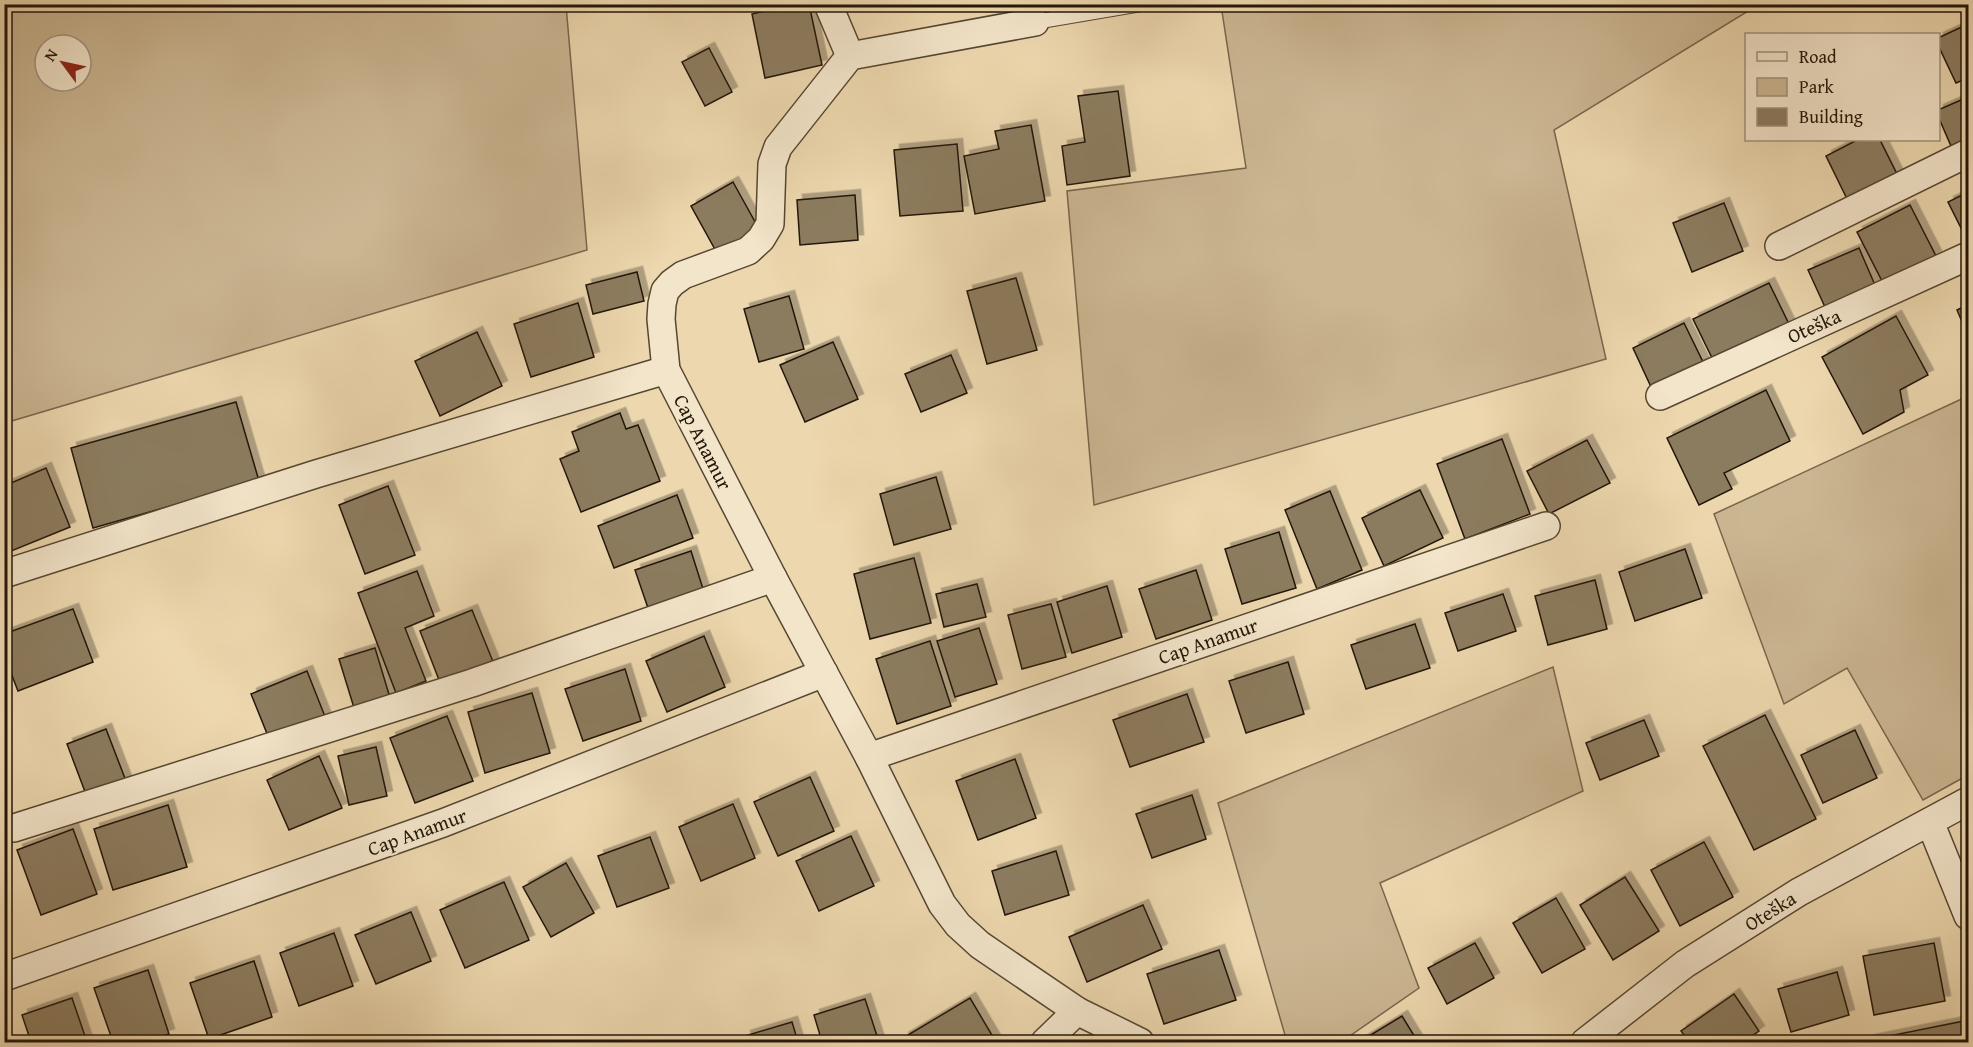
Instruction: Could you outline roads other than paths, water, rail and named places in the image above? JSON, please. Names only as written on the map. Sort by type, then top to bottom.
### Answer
[{"type":"street","points":[[828,4],[850,56],[1035,22]]},
{"type":"street","name":"Cap Anamur","points":[[850,56],[778,147],[772,164],[770,224],[761,239],[748,250],[683,275],[665,291],[661,319],[666,370],[773,578],[869,757],[942,904],[958,924],[980,945],[1077,1011],[1140,1042]]},
{"type":"street","points":[[1779,246],[1968,153]]},
{"type":"street","name":"Oteška","points":[[1660,396],[1968,256]]},
{"type":"street","points":[[4,573],[316,474],[666,370]]},
{"type":"street","name":"Cap Anamur","points":[[869,757],[1546,525]]},
{"type":"street","points":[[14,828],[460,686],[773,578]]},
{"type":"street","name":"Cap Anamur","points":[[4,977],[443,823],[824,673]]},
{"type":"street","name":"Oteška","points":[[1585,1042],[1685,964],[1799,892],[1968,801]]},
{"type":"street","points":[[1930,822],[1968,916]]},
{"type":"street","points":[[1045,1042],[1077,1011]]},
{"type":"lane","points":[[1035,22],[1141,4]]}]
